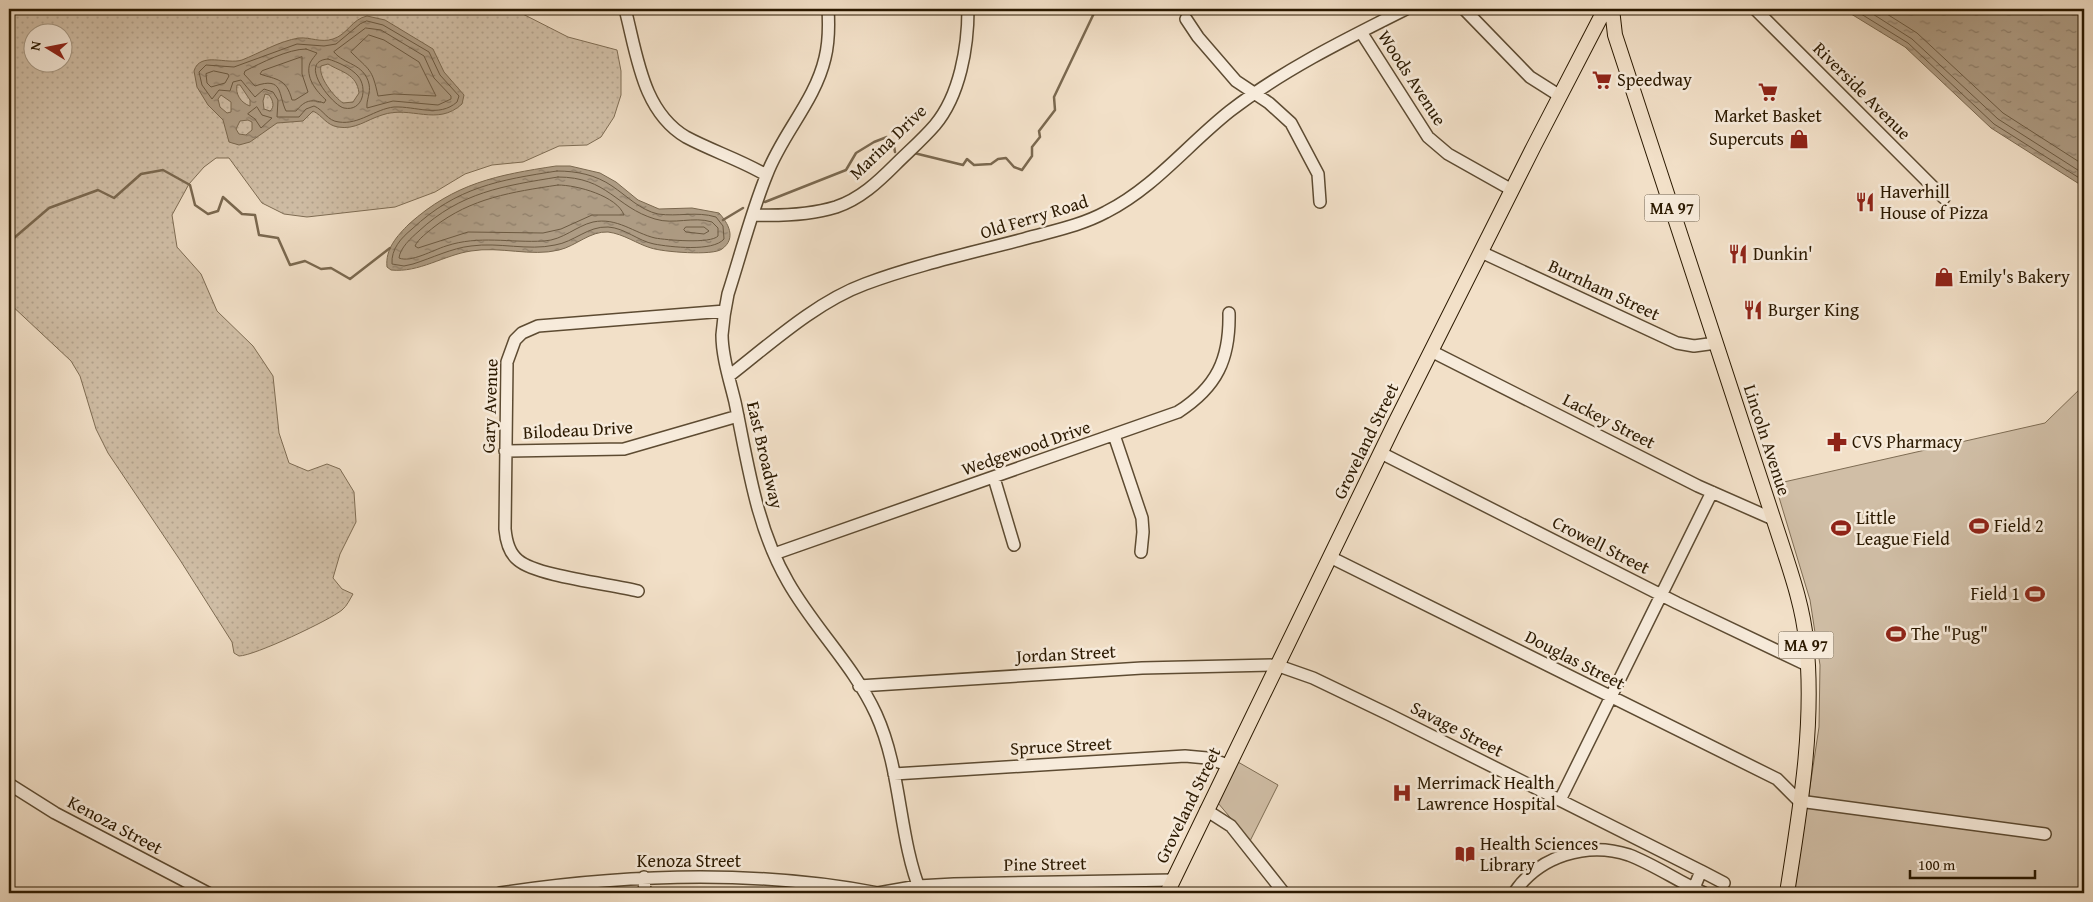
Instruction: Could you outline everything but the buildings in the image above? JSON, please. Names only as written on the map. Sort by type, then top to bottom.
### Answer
[{"type":"main road","name":"Groveland Street","points":[[1167,893],[1276,665],[1431,351],[1605,9]]},
{"type":"main road","name":"Lincoln Avenue","points":[[1612,9],[1615,35],[1793,579],[1801,613],[1808,665],[1810,710],[1787,893]]},
{"type":"street","points":[[626,9],[645,86],[651,100],[664,118],[688,137],[766,174]]},
{"type":"street","name":"East Broadway","points":[[828,9],[827,50],[820,75],[766,174],[724,311],[723,346],[754,498],[774,554],[788,583],[859,686],[876,715],[894,774],[904,828],[920,889]]},
{"type":"street","name":"Marina Drive","points":[[753,215],[778,216],[836,207],[868,190],[885,176],[936,124],[949,102],[960,70],[968,9]]},
{"type":"street","name":"Old Ferry Road","points":[[729,376],[811,313],[845,292],[917,268],[1080,224],[1126,202],[1153,182],[1228,113],[1273,80],[1406,9]]},
{"type":"street","points":[[1464,9],[1530,77],[1560,96]]},
{"type":"street","name":"Riverside Avenue","points":[[1755,9],[1944,198]]},
{"type":"street","points":[[1186,19],[1198,37],[1236,81],[1269,103],[1291,123],[1318,174],[1320,202]]},
{"type":"street","name":"Woods Avenue","points":[[1361,32],[1428,137],[1448,154],[1512,190]]},
{"type":"street","name":"Burnham Street","points":[[1481,252],[1677,343],[1694,346],[1716,343]]},
{"type":"street","name":"Gary Avenue","points":[[638,591],[535,570],[516,560],[509,548],[504,529],[507,362],[515,340],[522,333],[538,326],[568,322],[724,311]]},
{"type":"street","name":"Wedgewood Drive","points":[[774,554],[1166,418],[1191,404],[1212,382],[1222,365],[1228,339],[1229,314]]},
{"type":"street","name":"Lackey Street","points":[[1431,351],[1712,492],[1773,519]]},
{"type":"street","name":"Bilodeau Drive","points":[[505,451],[624,449],[738,416]]},
{"type":"street","points":[[1114,436],[1142,518],[1141,552]]},
{"type":"street","name":"Crowell Street","points":[[1381,453],[1662,596],[1808,665]]},
{"type":"street","points":[[994,478],[1014,545]]},
{"type":"street","points":[[1560,800],[1712,492]]},
{"type":"street","name":"Douglas Street","points":[[1330,557],[1777,779],[1800,801]]},
{"type":"street","name":"Jordan Street","points":[[859,686],[1142,668],[1276,665]]},
{"type":"street","name":"Savage Street","points":[[1276,665],[1313,678],[1344,692],[1724,883]]},
{"type":"street","name":"Spruce Street","points":[[894,774],[1185,756],[1212,759],[1228,765]]},
{"type":"street","name":"Kenoza Street","points":[[9,784],[55,813],[208,893]]},
{"type":"street","points":[[1800,801],[2045,834]]},
{"type":"street","points":[[1206,810],[1231,826],[1284,893]]},
{"type":"street","points":[[1514,893],[1526,878],[1543,865],[1566,854],[1592,850],[1631,856],[1699,891],[1701,871]]},
{"type":"street","name":"Kenoza Street","points":[[500,893],[574,883],[644,877],[694,876],[786,880],[878,893],[920,889]]},
{"type":"street","points":[[644,877],[645,893]]},
{"type":"street","name":"Pine Street","points":[[920,889],[1173,880]]},
{"type":"shaded area","points":[[9,9],[513,9],[568,37],[617,50],[621,71],[621,95],[614,117],[601,137],[587,145],[559,146],[523,162],[492,165],[465,174],[435,192],[395,207],[307,217],[284,214],[262,203],[229,158],[216,158],[204,167],[189,184],[172,215],[177,247],[201,274],[217,311],[253,346],[273,376],[279,433],[289,463],[308,471],[327,464],[340,469],[354,492],[356,522],[340,554],[333,578],[342,589],[353,594],[344,608],[335,615],[260,650],[239,656],[234,653],[232,642],[180,560],[108,453],[96,429],[80,376],[71,361],[9,303]]},
{"type":"shaded area","points":[[2084,385],[2084,893],[1794,893],[1819,727],[1820,665],[1810,600],[1775,484],[2045,423]]},
{"type":"shaded area","points":[[1238,762],[1278,785],[1250,841],[1218,803]]},
{"type":"water","points":[[1843,9],[2084,9],[2084,187],[1991,128],[1905,47]]},
{"type":"water","points":[[367,16],[385,20],[433,49],[444,72],[464,95],[462,104],[453,111],[443,114],[393,113],[344,128],[330,124],[313,111],[303,121],[277,123],[250,142],[239,145],[229,142],[223,120],[208,105],[197,87],[194,71],[197,65],[208,60],[242,60],[277,44],[299,38],[333,39]],"holes":[[[328,64],[352,78],[358,87],[359,93],[353,102],[343,103],[335,96],[324,81],[321,66]],[[237,85],[240,85],[250,100],[250,106],[239,98]],[[265,94],[269,95],[272,99],[273,108],[270,111],[264,109],[263,101]],[[221,95],[231,102],[231,112],[227,113],[220,107],[218,99]],[[248,120],[252,122],[252,130],[246,135],[239,134],[236,129],[240,121]]]},
{"type":"water","points":[[556,166],[570,166],[600,173],[616,182],[638,200],[659,209],[692,208],[719,213],[730,231],[727,245],[717,251],[676,252],[646,246],[620,235],[601,232],[565,248],[548,252],[471,251],[412,269],[391,270],[387,267],[388,254],[400,233],[426,210],[443,199],[460,190],[496,177]]},
{"type":"waterway","points":[[914,153],[963,165],[967,159],[974,165],[991,164],[998,159],[1006,158],[1014,167],[1022,170],[1032,156],[1032,147],[1040,137],[1039,131],[1055,110],[1054,97],[1096,9]]},
{"type":"waterway","points":[[765,202],[846,170],[856,153],[874,142],[887,137],[893,140],[895,152]]},
{"type":"waterway","points":[[9,236],[14,238],[49,208],[98,190],[114,198],[141,174],[163,170],[190,185],[195,205],[208,214],[218,211],[223,197],[242,214],[255,215],[259,235],[278,238],[290,265],[305,261],[321,269],[331,268],[350,279],[390,248]]},
{"type":"waterway","points":[[723,220],[743,208]]},
{"type":"place","name":"Speedway","points":[[1602,80]]},
{"type":"place","name":"Market Basket","points":[[1768,92]]},
{"type":"place","name":"Supercuts","points":[[1799,139]]},
{"type":"place","name":"Haverhill House of Pizza","points":[[1865,202]]},
{"type":"place","name":"Dunkin'","points":[[1738,254]]},
{"type":"place","name":"Emily's Bakery","points":[[1944,277]]},
{"type":"place","name":"Burger King","points":[[1753,310]]},
{"type":"place","name":"CVS Pharmacy","points":[[1837,442]]},
{"type":"place","name":"Field 2","points":[[1979,526]]},
{"type":"place","name":"Little League Field","points":[[1841,528]]},
{"type":"place","name":"Field 1","points":[[2035,594]]},
{"type":"place","name":"The \"Pug\"","points":[[1896,634]]},
{"type":"place","name":"Merrimack Health Lawrence Hospital","points":[[1402,793]]},
{"type":"place","name":"Health Sciences Library","points":[[1465,854]]}]
